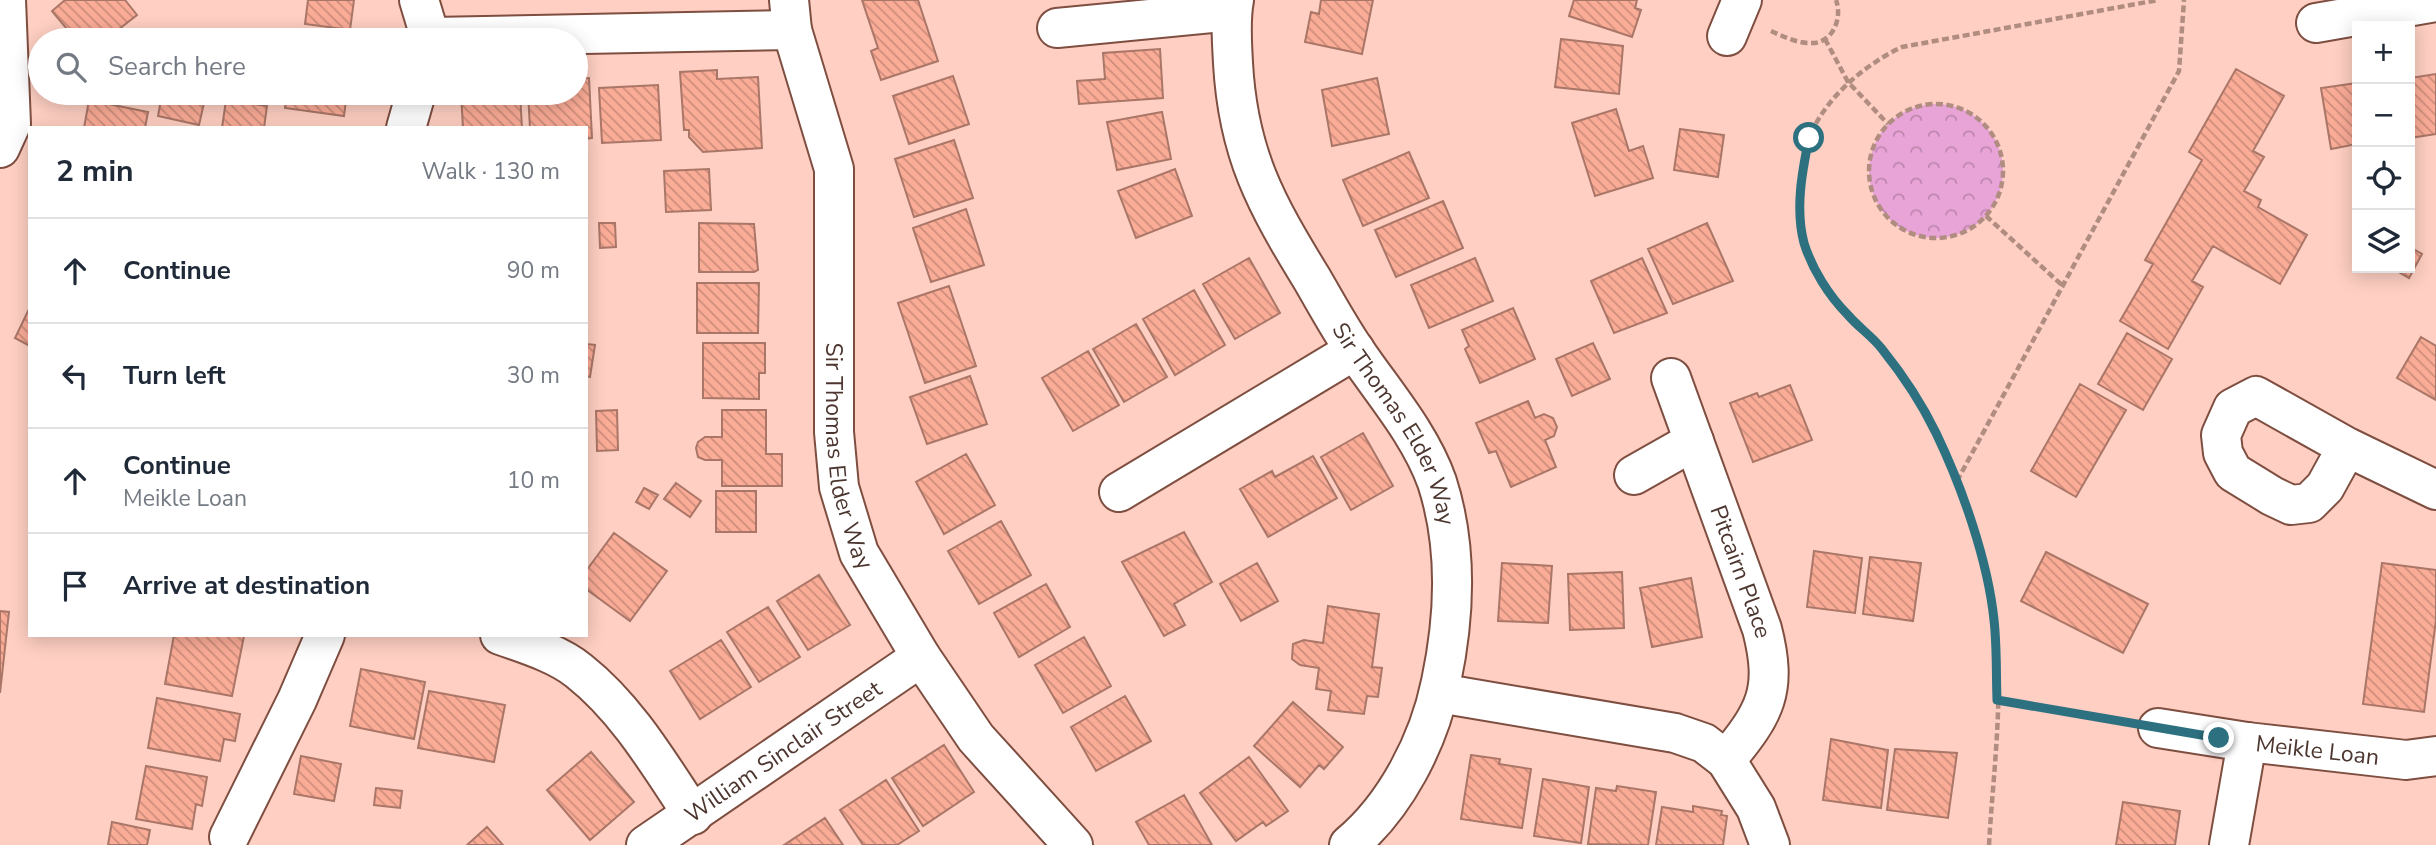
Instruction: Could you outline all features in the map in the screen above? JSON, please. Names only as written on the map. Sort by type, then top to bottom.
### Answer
[{"type":"street","points":[[0,148],[11,124],[6,0]]},
{"type":"street","points":[[419,0],[428,28]]},
{"type":"street","points":[[2316,23],[2436,2]]},
{"type":"street","points":[[1057,28],[1233,6]]},
{"type":"street","name":"Sir Thomas Elder Way","points":[[1233,6],[1236,106],[1248,159],[1269,208],[1355,351],[1399,411],[1436,481],[1449,537],[1453,600],[1450,642],[1439,693],[1424,737],[1402,782],[1364,832],[1349,845]]},
{"type":"street","points":[[587,28],[790,15]]},
{"type":"street","name":"Sir Thomas Elder Way","points":[[790,15],[834,169],[834,432],[839,487],[859,554],[921,657],[976,738],[1073,845]]},
{"type":"street","points":[[407,126],[413,105]]},
{"type":"street","points":[[1119,492],[1355,351]]},
{"type":"street","name":"Pitcairn Place","points":[[1671,378],[1762,629],[1770,659],[1770,688],[1762,712],[1726,760]]},
{"type":"street","points":[[1634,475],[1693,441]]},
{"type":"street","points":[[2347,447],[2436,490]]},
{"type":"street","points":[[229,837],[297,700],[324,637]]},
{"type":"street","points":[[505,637],[543,651],[586,677],[636,729],[693,814]]},
{"type":"street","name":"William Sinclair Street","points":[[646,845],[921,657]]},
{"type":"street","points":[[1439,693],[1675,733],[1704,743],[1726,760],[1756,808],[1770,845]]},
{"type":"street","name":"Meikle Loan","points":[[2158,728],[2247,742],[2406,760],[2436,757]]},
{"type":"street","points":[[2229,845],[2247,742]]},
{"type":"path","points":[[1735,17],[1810,44],[1833,33],[1837,20],[1836,0]]},
{"type":"path","points":[[1989,845],[1997,700],[1994,619],[1975,538],[1957,481],[1935,431],[1910,388],[1881,347],[1846,314],[1818,275],[1804,243],[1800,211],[1801,174],[1809,138],[1848,82],[1882,56],[1902,47],[2158,0]]},
{"type":"path","points":[[1957,481],[2179,71],[2184,0]]},
{"type":"path","points":[[1825,39],[1848,82],[1888,124]]},
{"type":"path","points":[[1929,103],[1953,105],[1974,115],[1991,131],[2001,151],[2004,174],[1999,197],[1986,216],[1969,229],[1950,237],[1928,237],[1907,231],[1890,219],[1877,203],[1870,183],[1870,161],[1876,141],[1888,124],[1907,110],[1929,103]]},
{"type":"path","points":[[1986,216],[2063,287]]},
{"type":"path","points":[[1997,700],[2158,728]]},
{"type":"green space","points":[[1936,104],[1962,109],[1983,124],[1998,145],[2003,171],[1998,197],[1983,218],[1962,233],[1936,238],[1910,233],[1889,218],[1874,197],[1869,171],[1874,145],[1889,124],[1910,109]]},
{"type":"building","points":[[65,0],[125,0],[137,15],[120,28],[66,28],[52,11]]},
{"type":"building","points":[[308,0],[354,0],[350,28],[305,24]]},
{"type":"building","points":[[862,0],[918,0],[938,61],[881,80],[871,51],[878,48]]},
{"type":"building","points":[[1321,0],[1373,0],[1362,54],[1305,42],[1311,12],[1319,14]]},
{"type":"building","points":[[1574,0],[1637,0],[1635,8],[1641,10],[1632,37],[1569,16]]},
{"type":"building","points":[[1561,39],[1623,46],[1619,94],[1555,87]]},
{"type":"building","points":[[1160,49],[1163,98],[1079,104],[1077,81],[1105,79],[1103,53]]},
{"type":"building","points":[[2236,69],[2284,96],[2253,151],[2264,157],[2244,191],[2261,200],[2258,207],[2307,235],[2280,284],[2213,246],[2192,281],[2203,287],[2168,349],[2120,321],[2153,264],[2145,260],[2202,160],[2189,152]]},
{"type":"building","points":[[717,70],[717,79],[758,77],[762,148],[703,152],[689,137],[689,130],[684,130],[680,72]]},
{"type":"building","points":[[2436,74],[2436,134],[2415,137],[2415,77]]},
{"type":"building","points":[[953,76],[969,124],[909,144],[893,96]]},
{"type":"building","points":[[588,78],[592,138],[588,139],[588,126],[530,126],[529,105],[588,105]]},
{"type":"building","points":[[1377,78],[1389,134],[1332,146],[1322,90]]},
{"type":"building","points":[[2352,84],[2352,145],[2331,149],[2321,88]]},
{"type":"building","points":[[658,85],[661,140],[602,143],[599,88]]},
{"type":"building","points":[[88,105],[114,105],[148,112],[145,126],[84,126]]},
{"type":"building","points":[[160,105],[204,105],[199,125],[158,116]]},
{"type":"building","points":[[225,105],[267,106],[264,126],[222,126]]},
{"type":"building","points":[[285,105],[345,105],[344,116],[285,108]]},
{"type":"building","points":[[462,105],[521,105],[522,126],[463,126]]},
{"type":"building","points":[[1616,109],[1629,151],[1643,146],[1653,178],[1595,196],[1572,123]]},
{"type":"building","points":[[1162,112],[1171,159],[1117,170],[1107,122]]},
{"type":"building","points":[[1680,129],[1724,135],[1718,177],[1674,170]]},
{"type":"building","points":[[954,140],[973,198],[914,217],[895,159]]},
{"type":"building","points":[[1409,152],[1429,198],[1363,226],[1343,180]]},
{"type":"building","points":[[709,169],[711,210],[666,212],[664,171]]},
{"type":"building","points":[[1175,169],[1192,216],[1136,238],[1118,191]]},
{"type":"building","points":[[1443,201],[1463,248],[1396,277],[1375,230]]},
{"type":"building","points":[[966,209],[984,265],[931,282],[913,228]]},
{"type":"building","points":[[599,223],[615,223],[616,247],[600,248]]},
{"type":"building","points":[[699,223],[754,224],[758,270],[699,272]]},
{"type":"building","points":[[1707,223],[1733,281],[1673,304],[1648,249]]},
{"type":"building","points":[[2415,250],[2422,254],[2415,267]]},
{"type":"building","points":[[1249,258],[1280,313],[1235,339],[1203,284]]},
{"type":"building","points":[[1475,258],[1493,301],[1429,328],[1411,285]]},
{"type":"building","points":[[1642,258],[1667,313],[1614,333],[1591,281]]},
{"type":"building","points":[[697,283],[759,283],[758,333],[697,333]]},
{"type":"building","points":[[949,286],[976,366],[925,383],[898,303]]},
{"type":"building","points":[[1194,290],[1225,345],[1175,375],[1143,319]]},
{"type":"building","points":[[1513,308],[1535,359],[1480,383],[1465,349],[1469,346],[1462,330]]},
{"type":"building","points":[[28,311],[28,345],[15,338]]},
{"type":"building","points":[[1136,324],[1167,377],[1124,402],[1093,349]]},
{"type":"building","points":[[2127,333],[2172,359],[2143,410],[2098,384]]},
{"type":"building","points":[[2421,337],[2436,346],[2436,400],[2397,378]]},
{"type":"building","points":[[703,343],[765,343],[765,373],[759,373],[759,399],[703,398]]},
{"type":"building","points":[[1593,343],[1610,379],[1572,396],[1556,359]]},
{"type":"building","points":[[588,344],[595,345],[588,376]]},
{"type":"building","points":[[1088,351],[1119,405],[1073,431],[1042,378]]},
{"type":"building","points":[[970,376],[987,424],[927,444],[910,397]]},
{"type":"building","points":[[2080,384],[2126,410],[2076,497],[2031,471]]},
{"type":"building","points":[[1790,385],[1812,440],[1753,462],[1730,403],[1757,393],[1759,397]]},
{"type":"building","points":[[1528,401],[1535,418],[1544,414],[1553,418],[1557,427],[1554,436],[1545,440],[1556,467],[1511,487],[1496,451],[1489,453],[1476,423]]},
{"type":"building","points":[[617,410],[618,450],[597,451],[596,411]]},
{"type":"building","points":[[722,410],[766,410],[766,454],[782,454],[782,486],[722,486],[722,460],[705,460],[698,457],[698,442],[705,437],[722,437]]},
{"type":"building","points":[[1363,433],[1393,486],[1351,510],[1321,457]]},
{"type":"building","points":[[966,454],[995,505],[944,534],[916,482]]},
{"type":"building","points":[[1313,456],[1337,498],[1268,537],[1240,489],[1272,471],[1275,477]]},
{"type":"building","points":[[676,483],[701,501],[690,517],[664,499]]},
{"type":"building","points":[[644,488],[658,495],[649,509],[636,502]]},
{"type":"building","points":[[716,491],[756,491],[756,532],[716,532]]},
{"type":"building","points":[[1001,521],[1031,575],[979,604],[948,551]]},
{"type":"building","points":[[1184,532],[1212,582],[1174,604],[1185,625],[1164,636],[1122,562]]},
{"type":"building","points":[[614,533],[667,571],[630,621],[588,590],[588,568]]},
{"type":"building","points":[[1814,551],[1862,558],[1855,613],[1807,607]]},
{"type":"building","points":[[2046,552],[2148,604],[2123,653],[2021,601]]},
{"type":"building","points":[[1870,557],[1921,563],[1913,621],[1863,614]]},
{"type":"building","points":[[1257,563],[1278,601],[1241,621],[1220,584]]},
{"type":"building","points":[[1502,563],[1552,566],[1548,623],[1498,621]]},
{"type":"building","points":[[2382,563],[2436,570],[2436,620],[2424,712],[2363,704]]},
{"type":"building","points":[[1622,572],[1624,628],[1570,630],[1568,574]]},
{"type":"building","points":[[819,575],[850,625],[808,650],[777,601]]},
{"type":"building","points":[[1691,578],[1702,637],[1652,647],[1640,588]]},
{"type":"building","points":[[1046,584],[1070,627],[1019,657],[994,613]]},
{"type":"building","points":[[1328,606],[1379,614],[1372,667],[1382,668],[1378,697],[1367,696],[1364,714],[1328,710],[1331,691],[1316,689],[1319,668],[1300,665],[1292,659],[1293,644],[1304,640],[1323,643]]},
{"type":"building","points":[[768,607],[800,657],[759,682],[727,632]]},
{"type":"building","points":[[0,611],[9,612],[0,693]]},
{"type":"building","points":[[174,637],[244,637],[232,696],[165,684]]},
{"type":"building","points":[[1084,637],[1111,686],[1063,713],[1035,665]]},
{"type":"building","points":[[721,640],[751,687],[700,719],[670,671]]},
{"type":"building","points":[[361,669],[425,682],[414,739],[350,726]]},
{"type":"building","points":[[429,691],[505,705],[494,762],[418,748]]},
{"type":"building","points":[[1125,696],[1151,741],[1096,771],[1071,727]]},
{"type":"building","points":[[157,698],[240,714],[235,741],[224,739],[220,761],[148,748]]},
{"type":"building","points":[[1293,702],[1343,747],[1324,769],[1319,765],[1300,787],[1254,746]]},
{"type":"building","points":[[1831,739],[1888,750],[1881,808],[1823,800]]},
{"type":"building","points":[[944,745],[974,792],[923,826],[892,778]]},
{"type":"building","points":[[1895,749],[1957,753],[1948,818],[1887,810]]},
{"type":"building","points":[[591,752],[634,802],[590,840],[547,790]]},
{"type":"building","points":[[1471,755],[1500,759],[1499,764],[1531,769],[1522,828],[1461,819]]},
{"type":"building","points":[[301,756],[341,764],[334,801],[294,794]]},
{"type":"building","points":[[1249,757],[1288,811],[1266,826],[1263,822],[1236,841],[1200,793]]},
{"type":"building","points":[[146,766],[207,777],[202,806],[196,804],[192,829],[136,819]]},
{"type":"building","points":[[1543,779],[1589,787],[1581,843],[1534,836]]},
{"type":"building","points":[[886,780],[919,831],[897,845],[863,845],[840,810]]},
{"type":"building","points":[[1617,786],[1656,792],[1648,845],[1588,844],[1596,788],[1616,791]]},
{"type":"building","points":[[376,788],[402,791],[400,808],[374,805]]},
{"type":"building","points":[[1184,795],[1212,845],[1149,845],[1136,822]]},
{"type":"building","points":[[2123,802],[2180,811],[2175,845],[2116,845]]},
{"type":"building","points":[[1693,806],[1722,811],[1721,815],[1727,816],[1723,845],[1656,845],[1662,807],[1693,812]]},
{"type":"building","points":[[825,818],[843,845],[784,845]]},
{"type":"building","points":[[112,822],[150,830],[147,845],[108,845]]},
{"type":"building","points":[[487,827],[503,845],[467,845]]},
{"type":"route","points":[[1809,138],[1801,174],[1800,211],[1804,243],[1818,275],[1846,314],[1881,347],[1910,388],[1935,431],[1957,481],[1975,538],[1994,619],[1997,700],[2219,738]]}]
